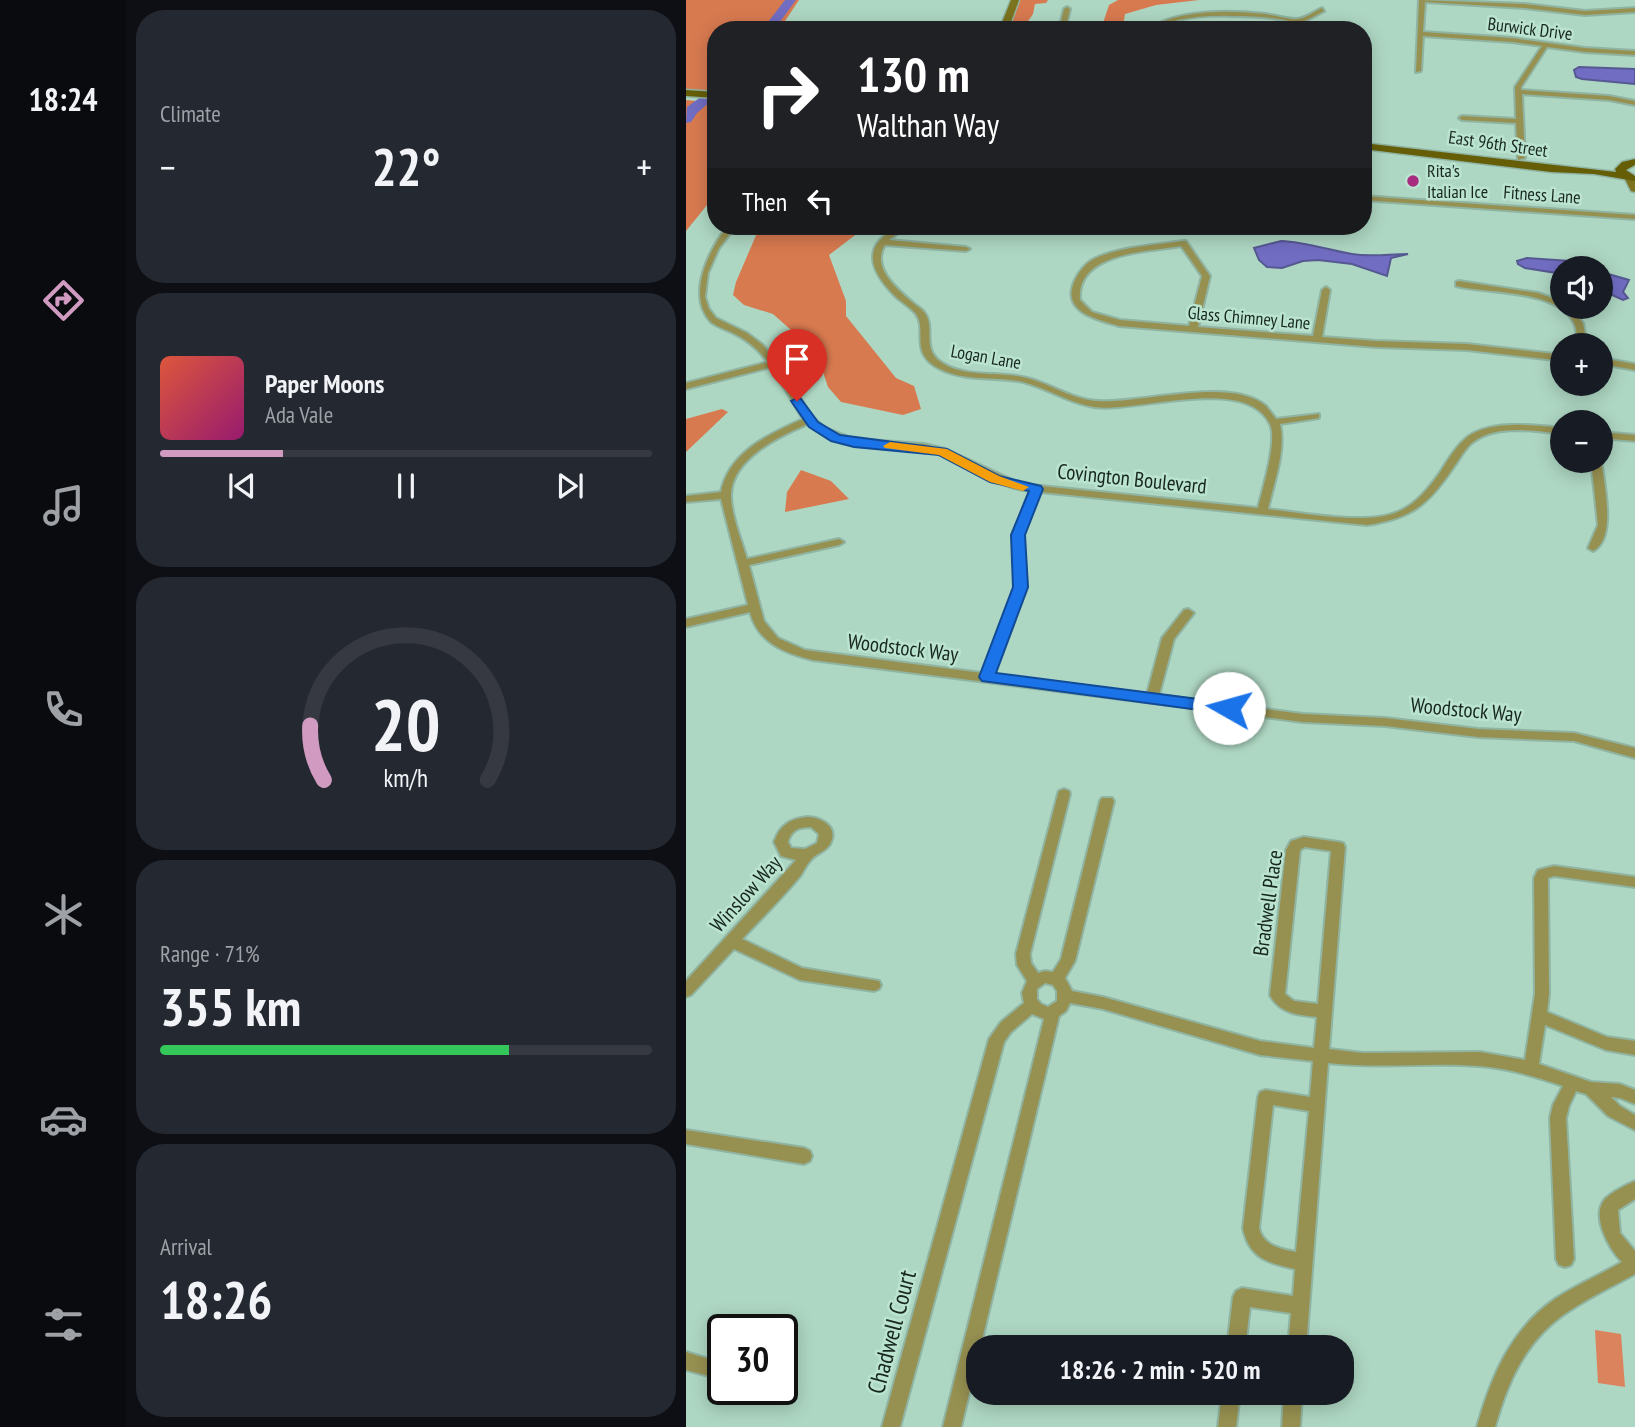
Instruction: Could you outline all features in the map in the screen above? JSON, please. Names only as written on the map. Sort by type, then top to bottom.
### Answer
[{"type":"main road","points":[[686,95],[707,96]]},
{"type":"main road","name":"East 96th Street","points":[[1372,141],[1579,165],[1630,163]]},
{"type":"main road","name":"East 96th Street","points":[[1372,147],[1551,169],[1604,172],[1633,187]]},
{"type":"main road","points":[[1630,163],[1619,169],[1633,187]]},
{"type":"street","points":[[1007,21],[1015,0]]},
{"type":"street","points":[[1418,71],[1422,0],[1514,2],[1585,13],[1635,10]]},
{"type":"street","points":[[1065,21],[1068,9]]},
{"type":"street","points":[[1165,21],[1201,14],[1301,20],[1322,10]]},
{"type":"street","name":"Burwick Drive","points":[[1421,34],[1635,53]]},
{"type":"street","points":[[1521,158],[1518,92],[1523,77],[1546,44]]},
{"type":"street","points":[[1518,92],[1609,98],[1635,103]]},
{"type":"street","points":[[1462,118],[1518,121]]},
{"type":"street","name":"Fitness Lane","points":[[1372,199],[1635,218]]},
{"type":"street","name":"Covington Boulevard","points":[[725,235],[693,274],[689,290],[692,298],[703,313],[758,344],[810,420],[823,431],[842,440],[942,452],[995,479],[1036,489],[1367,523],[1401,517],[1422,502],[1468,441],[1476,436],[1516,427],[1550,430]]},
{"type":"street","points":[[881,242],[891,235]]},
{"type":"street","points":[[881,242],[966,249]]},
{"type":"street","name":"Logan Lane","points":[[881,242],[877,256],[883,278],[887,285],[921,314],[926,352],[932,360],[944,367],[961,372],[1023,379],[1084,402],[1104,405],[1197,395],[1224,395],[1256,406],[1274,422]]},
{"type":"street","name":"Glass Chimney Lane","points":[[1193,329],[1206,276],[1183,243],[1118,254],[1095,262],[1083,272],[1074,295],[1081,308],[1099,318],[1193,329],[1317,340],[1467,347],[1550,357]]},
{"type":"street","points":[[1459,284],[1478,289],[1537,295],[1550,300]]},
{"type":"street","points":[[1317,340],[1326,290]]},
{"type":"street","points":[[1616,363],[1635,361]]},
{"type":"street","points":[[1613,363],[1635,367]]},
{"type":"street","points":[[686,386],[772,364]]},
{"type":"street","points":[[1262,512],[1277,438],[1274,422],[1316,416]]},
{"type":"street","points":[[686,499],[726,495],[728,484],[739,464],[755,448],[779,433],[810,420]]},
{"type":"street","points":[[1613,436],[1635,438]]},
{"type":"street","points":[[1593,548],[1603,525],[1597,473]]},
{"type":"street","points":[[987,677],[1021,587],[1018,535],[1036,489]]},
{"type":"street","name":"Woodstock Way","points":[[726,495],[753,608],[764,632],[775,642],[800,653],[1303,718],[1385,722],[1478,733],[1574,737],[1635,753]]},
{"type":"street","points":[[743,563],[839,542]]},
{"type":"street","points":[[686,623],[753,608]]},
{"type":"street","points":[[1152,698],[1168,638],[1188,612]]},
{"type":"street","points":[[1036,982],[1024,965],[1023,954],[1064,794]]},
{"type":"street","points":[[1056,980],[1068,961],[1107,801]]},
{"type":"street","name":"Bradwell Place","points":[[1298,1335],[1301,1306],[1304,1262],[1325,1011],[1338,847],[1304,842],[1296,845],[1293,850],[1277,995],[1289,1006],[1325,1011]]},
{"type":"street","name":"Winslow Way","points":[[686,991],[798,869],[806,855]]},
{"type":"street","points":[[1531,1068],[1542,994],[1539,885],[1543,874],[1554,871],[1635,882]]},
{"type":"street","points":[[732,941],[800,974],[874,985]]},
{"type":"street","points":[[1056,980],[1064,987],[1066,996],[1062,1005],[1053,1011],[1041,1012],[1031,1006],[1028,991],[1036,982],[1056,980]]},
{"type":"street","points":[[1066,996],[1103,1003],[1260,1048],[1321,1057],[1373,1060],[1463,1057],[1531,1068],[1591,1089],[1620,1091],[1635,1097]]},
{"type":"street","name":"Chadwell Court","points":[[891,1427],[997,1039],[1006,1027],[1031,1006]]},
{"type":"street","points":[[952,1427],[1053,1011]]},
{"type":"street","points":[[1538,1014],[1606,1043],[1635,1048]]},
{"type":"street","points":[[1565,1259],[1558,1118],[1560,1105],[1573,1082]]},
{"type":"street","points":[[1591,1089],[1614,1111],[1635,1123]]},
{"type":"street","points":[[1304,1262],[1279,1257],[1260,1248],[1254,1242],[1251,1228],[1266,1097],[1317,1105]]},
{"type":"street","points":[[686,1136],[804,1156]]},
{"type":"street","points":[[1486,1427],[1499,1381],[1510,1358],[1537,1324],[1559,1306],[1635,1264],[1622,1251],[1607,1223],[1610,1206],[1635,1189]]},
{"type":"street","points":[[1238,1335],[1242,1297],[1301,1306]]},
{"type":"street","points":[[686,1361],[707,1366]]},
{"type":"street","points":[[1227,1427],[1230,1405]]},
{"type":"street","points":[[1291,1427],[1292,1405]]},
{"type":"shaded area","points":[[686,0],[799,0],[785,21],[707,21],[707,92],[686,91]]},
{"type":"shaded area","points":[[1020,0],[1048,0],[1046,3],[1035,4],[1028,21],[1011,21]]},
{"type":"shaded area","points":[[1118,0],[1199,0],[1156,5],[1125,14],[1124,21],[1104,21],[1109,5]]},
{"type":"shaded area","points":[[1579,67],[1635,69],[1635,84],[1582,79],[1576,77],[1574,70]]},
{"type":"shaded area","points":[[686,100],[707,102],[707,205],[686,231]]},
{"type":"shaded area","points":[[756,235],[855,235],[829,255],[846,301],[846,316],[896,378],[914,386],[921,409],[903,415],[841,402],[828,387],[822,369],[791,330],[773,314],[744,305],[733,295]]},
{"type":"shaded area","points":[[1281,241],[1359,255],[1408,254],[1391,258],[1387,276],[1352,264],[1318,260],[1303,261],[1282,268],[1267,267],[1259,260],[1254,248]]},
{"type":"shaded area","points":[[1527,258],[1550,260],[1550,272],[1525,268],[1517,261]]},
{"type":"shaded area","points":[[1613,275],[1629,280],[1623,292],[1628,298],[1623,300],[1613,295]]},
{"type":"shaded area","points":[[722,409],[728,412],[686,452],[686,419]]},
{"type":"shaded area","points":[[801,470],[831,481],[849,499],[785,512],[787,492]]},
{"type":"shaded area","points":[[1595,1330],[1621,1334],[1625,1387],[1598,1383]]},
{"type":"waterway","points":[[775,21],[791,0]]},
{"type":"waterway","points":[[686,119],[707,98]]},
{"type":"slow traffic","points":[[890,446],[942,452],[995,479],[1023,487]]},
{"type":"place","name":"Rita's Italian Ice","points":[[1413,181]]},
{"type":"route","points":[[797,401],[813,424],[835,438],[854,443],[931,449],[955,457],[1008,484],[1036,489],[1018,535],[1021,587],[987,677],[1229,708]]}]
